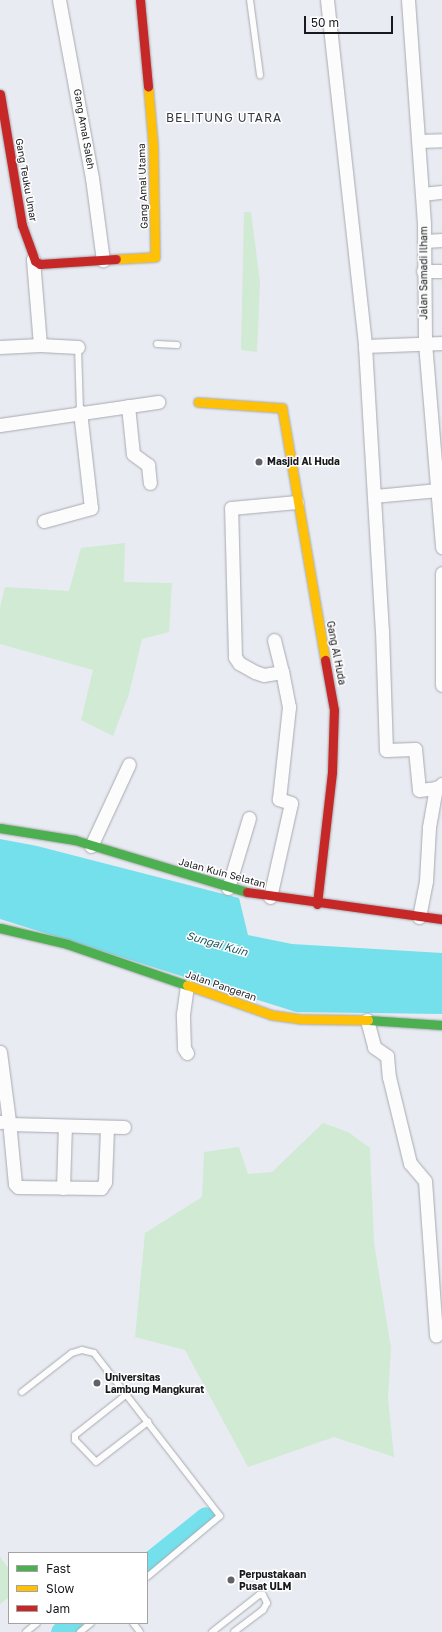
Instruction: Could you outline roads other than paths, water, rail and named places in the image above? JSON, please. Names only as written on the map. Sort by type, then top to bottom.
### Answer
[{"type":"street","name":"Gang Amal Saleh","points":[[59,0],[92,178],[103,260]]},
{"type":"street","name":"Gang Amal Utama","points":[[36,261],[103,260],[155,257],[153,145],[140,0]]},
{"type":"street","points":[[327,0],[365,346],[374,496],[386,750],[415,749],[420,790],[439,786],[429,826],[426,881],[419,917]]},
{"type":"street","name":"Jalan Samadi Ilham","points":[[408,0],[422,194],[425,343],[442,547]]},
{"type":"street","name":"Gang Teuku Umar","points":[[0,94],[22,225],[36,261]]},
{"type":"street","points":[[419,141],[442,140]]},
{"type":"street","points":[[422,194],[442,192]]},
{"type":"street","points":[[424,241],[442,240]]},
{"type":"street","points":[[36,261],[40,345]]},
{"type":"street","points":[[423,271],[442,271]]},
{"type":"street","points":[[365,346],[442,343]]},
{"type":"street","points":[[0,347],[40,345],[78,347]]},
{"type":"street","points":[[0,425],[80,412],[158,402]]},
{"type":"street","name":"Gang Al Huda","points":[[198,402],[282,408],[334,710],[332,772],[317,904]]},
{"type":"street","points":[[128,406],[133,454],[148,465],[150,483]]},
{"type":"street","points":[[44,521],[91,508],[80,412]]},
{"type":"street","points":[[374,496],[437,490]]},
{"type":"street","points":[[282,672],[264,675],[255,672],[240,663],[235,657],[231,508],[297,502]]},
{"type":"street","points":[[442,573],[442,685]]},
{"type":"street","points":[[270,897],[291,804],[279,799],[289,706],[274,640]]},
{"type":"street","points":[[91,846],[129,764]]},
{"type":"street","points":[[228,888],[249,818]]},
{"type":"street","name":"Jalan Kuin Selatan","points":[[0,828],[48,834],[228,888],[270,897],[442,919]]},
{"type":"street","points":[[0,928],[0,938]]},
{"type":"street","name":"Jalan Pangeran","points":[[0,928],[67,944],[272,1015],[300,1019],[367,1020],[442,1025]]},
{"type":"street","points":[[187,986],[183,1014],[184,1048],[187,1053]]},
{"type":"street","points":[[367,1020],[374,1047],[387,1056],[389,1077],[410,1163],[425,1181],[436,1336]]},
{"type":"street","points":[[0,1052],[6,1122],[16,1186],[102,1188],[104,1186],[106,1127]]},
{"type":"street","points":[[6,1122],[65,1126],[124,1127]]},
{"type":"street","points":[[63,1188],[65,1126]]},
{"type":"lane","points":[[250,0],[260,75]]},
{"type":"lane","points":[[157,344],[177,346]]},
{"type":"lane","points":[[78,347],[80,412]]},
{"type":"lane","points":[[22,1392],[72,1353],[82,1350],[94,1353],[220,1516],[148,1575]]},
{"type":"lane","points":[[127,1394],[75,1435],[75,1440],[96,1462],[148,1422]]},
{"type":"lane","points":[[212,1632],[259,1595],[263,1595],[267,1603],[263,1610],[234,1632]]},
{"type":"lane","points":[[26,1632],[36,1624]]},
{"type":"lane","points":[[80,1632],[89,1624]]},
{"type":"lane","points":[[133,1624],[140,1632]]},
{"type":"water","name":"Sungai Kuin","points":[[0,839],[37,846],[239,898],[248,935],[292,944],[442,953],[442,1014],[296,1012],[0,919]]},
{"type":"waterway","points":[[148,1563],[206,1517]]},
{"type":"waterway","points":[[61,1632],[71,1624]]},
{"type":"place","name":"Masjid Al Huda","points":[[259,462]]},
{"type":"place","name":"Universitas Lambung Mangkurat","points":[[97,1383]]},
{"type":"place","name":"Perpustakaan Pusat ULM","points":[[231,1580]]},
{"type":"district","name":"BELITUNG UTARA","points":[[224,118]]}]
